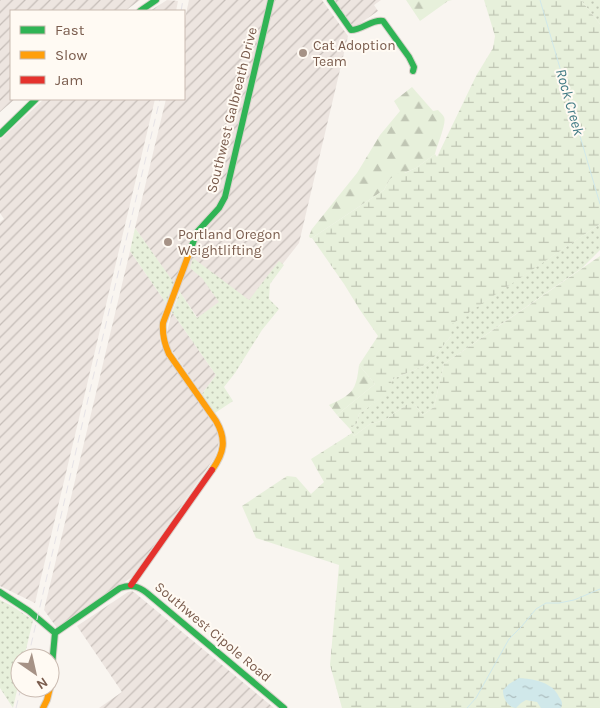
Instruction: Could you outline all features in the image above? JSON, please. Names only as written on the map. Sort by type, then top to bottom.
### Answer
[{"type":"main road","points":[[141,10],[156,0]]},
{"type":"main road","name":"Southwest Galbreath Drive","points":[[131,585],[217,462],[222,451],[222,432],[169,354],[163,339],[163,323],[197,232],[219,208],[225,197],[272,0]]},
{"type":"main road","points":[[330,0],[351,30],[356,30],[378,20],[384,21],[411,60],[414,67],[413,71]]},
{"type":"main road","points":[[0,128],[33,100]]},
{"type":"main road","points":[[0,134],[34,100]]},
{"type":"main road","points":[[54,648],[55,633],[116,590],[123,586],[131,585]]},
{"type":"main road","name":"Southwest Cipole Road","points":[[131,585],[140,587],[147,592],[284,708]]},
{"type":"main road","points":[[0,592],[24,606],[55,633]]},
{"type":"shaded area","points":[[0,0],[140,0],[126,10],[10,10],[10,100],[14,100],[0,112]]},
{"type":"shaded area","points":[[167,0],[178,1],[176,10],[152,10]]},
{"type":"shaded area","points":[[189,0],[322,0],[348,36],[299,243],[218,347],[135,228],[166,100],[185,100],[185,18]]},
{"type":"shaded area","points":[[329,0],[381,0],[374,5],[378,11],[349,31]]},
{"type":"shaded area","points":[[43,100],[155,100],[35,603],[0,586],[0,222],[4,219],[0,213],[0,140]]},
{"type":"shaded area","points":[[130,251],[166,303],[159,328],[161,346],[213,424],[219,439],[218,447],[215,457],[132,577],[57,628],[44,610]]},
{"type":"shaded area","points":[[172,312],[216,375],[202,394],[169,346],[167,332]]},
{"type":"shaded area","points":[[132,591],[274,708],[99,708],[122,692],[77,626]]},
{"type":"green space","points":[[406,0],[452,0],[420,21]]},
{"type":"green space","points":[[484,0],[581,0],[600,24],[600,224],[452,324],[451,336],[435,356],[423,366],[393,379],[391,391],[359,414],[357,423],[350,429],[337,415],[375,384],[359,365],[378,336],[312,238],[384,190],[390,179],[398,173],[405,173],[416,168],[435,154],[437,157],[476,76],[493,48],[495,36]]},
{"type":"green space","points":[[581,0],[600,0],[600,24]]},
{"type":"green space","points":[[412,87],[433,111],[438,110],[444,117],[443,129],[435,154],[416,168],[390,179],[384,190],[310,238],[312,229],[357,173],[380,135],[400,111],[394,101]]},
{"type":"green space","points":[[600,224],[600,250],[582,268],[444,364],[434,407],[423,415],[416,406],[406,405],[385,420],[370,424],[354,436],[350,429],[357,423],[359,414],[390,391],[393,379],[423,366],[435,356],[451,336],[451,324]]},
{"type":"green space","points":[[135,228],[174,283],[166,303],[130,251]]},
{"type":"green space","points":[[600,256],[600,708],[342,708],[330,665],[339,565],[256,538],[242,506],[287,476],[296,477],[311,494],[324,482],[311,459],[352,433],[354,436],[370,424],[385,420],[411,403],[423,415],[434,407],[444,364]]},
{"type":"green space","points":[[193,258],[249,300],[279,261],[284,265],[270,284],[269,299],[279,309],[262,330],[224,387],[233,401],[215,413],[202,394],[216,375],[172,312],[180,292],[197,318],[219,302],[202,278],[190,268]]},
{"type":"green space","points":[[359,365],[375,384],[337,415],[329,405],[352,391],[355,386]]},
{"type":"green space","points":[[0,600],[33,620],[26,648],[10,648],[10,698],[15,698],[13,708],[0,688]]},
{"type":"water","points":[[519,678],[536,680],[552,688],[561,701],[561,708],[541,708],[537,702],[526,700],[516,708],[510,706],[505,699],[503,690]]},
{"type":"waterway","name":"Rock Creek","points":[[540,0],[600,204]]},
{"type":"waterway","points":[[467,708],[476,698],[509,639],[536,609],[546,603],[574,600],[600,589]]},
{"type":"railway","points":[[181,10],[183,0]]},
{"type":"railway","points":[[30,648],[160,100]]},
{"type":"railway","points":[[16,708],[18,698]]},
{"type":"traffic: fast","points":[[141,10],[156,0]]},
{"type":"traffic: fast","points":[[190,251],[197,232],[219,208],[225,197],[271,0]]},
{"type":"traffic: fast","points":[[330,0],[351,30],[383,21],[409,57],[414,67],[413,71]]},
{"type":"traffic: fast","points":[[0,134],[35,100]]},
{"type":"traffic: fast","points":[[55,633],[120,588],[128,586],[137,587],[147,593],[284,708]]},
{"type":"traffic: fast","points":[[0,592],[29,611],[55,633]]},
{"type":"traffic: fast","points":[[54,648],[55,633]]},
{"type":"traffic: slow","points":[[190,251],[163,323],[163,335],[169,354],[216,421],[222,434],[223,446],[212,470]]},
{"type":"traffic: slow","points":[[43,708],[48,698]]},
{"type":"traffic: jam","points":[[131,585],[212,470]]},
{"type":"place","name":"Cat Adoption Team","points":[[303,53]]},
{"type":"place","name":"Portland Oregon Weightlifting","points":[[168,242]]}]
